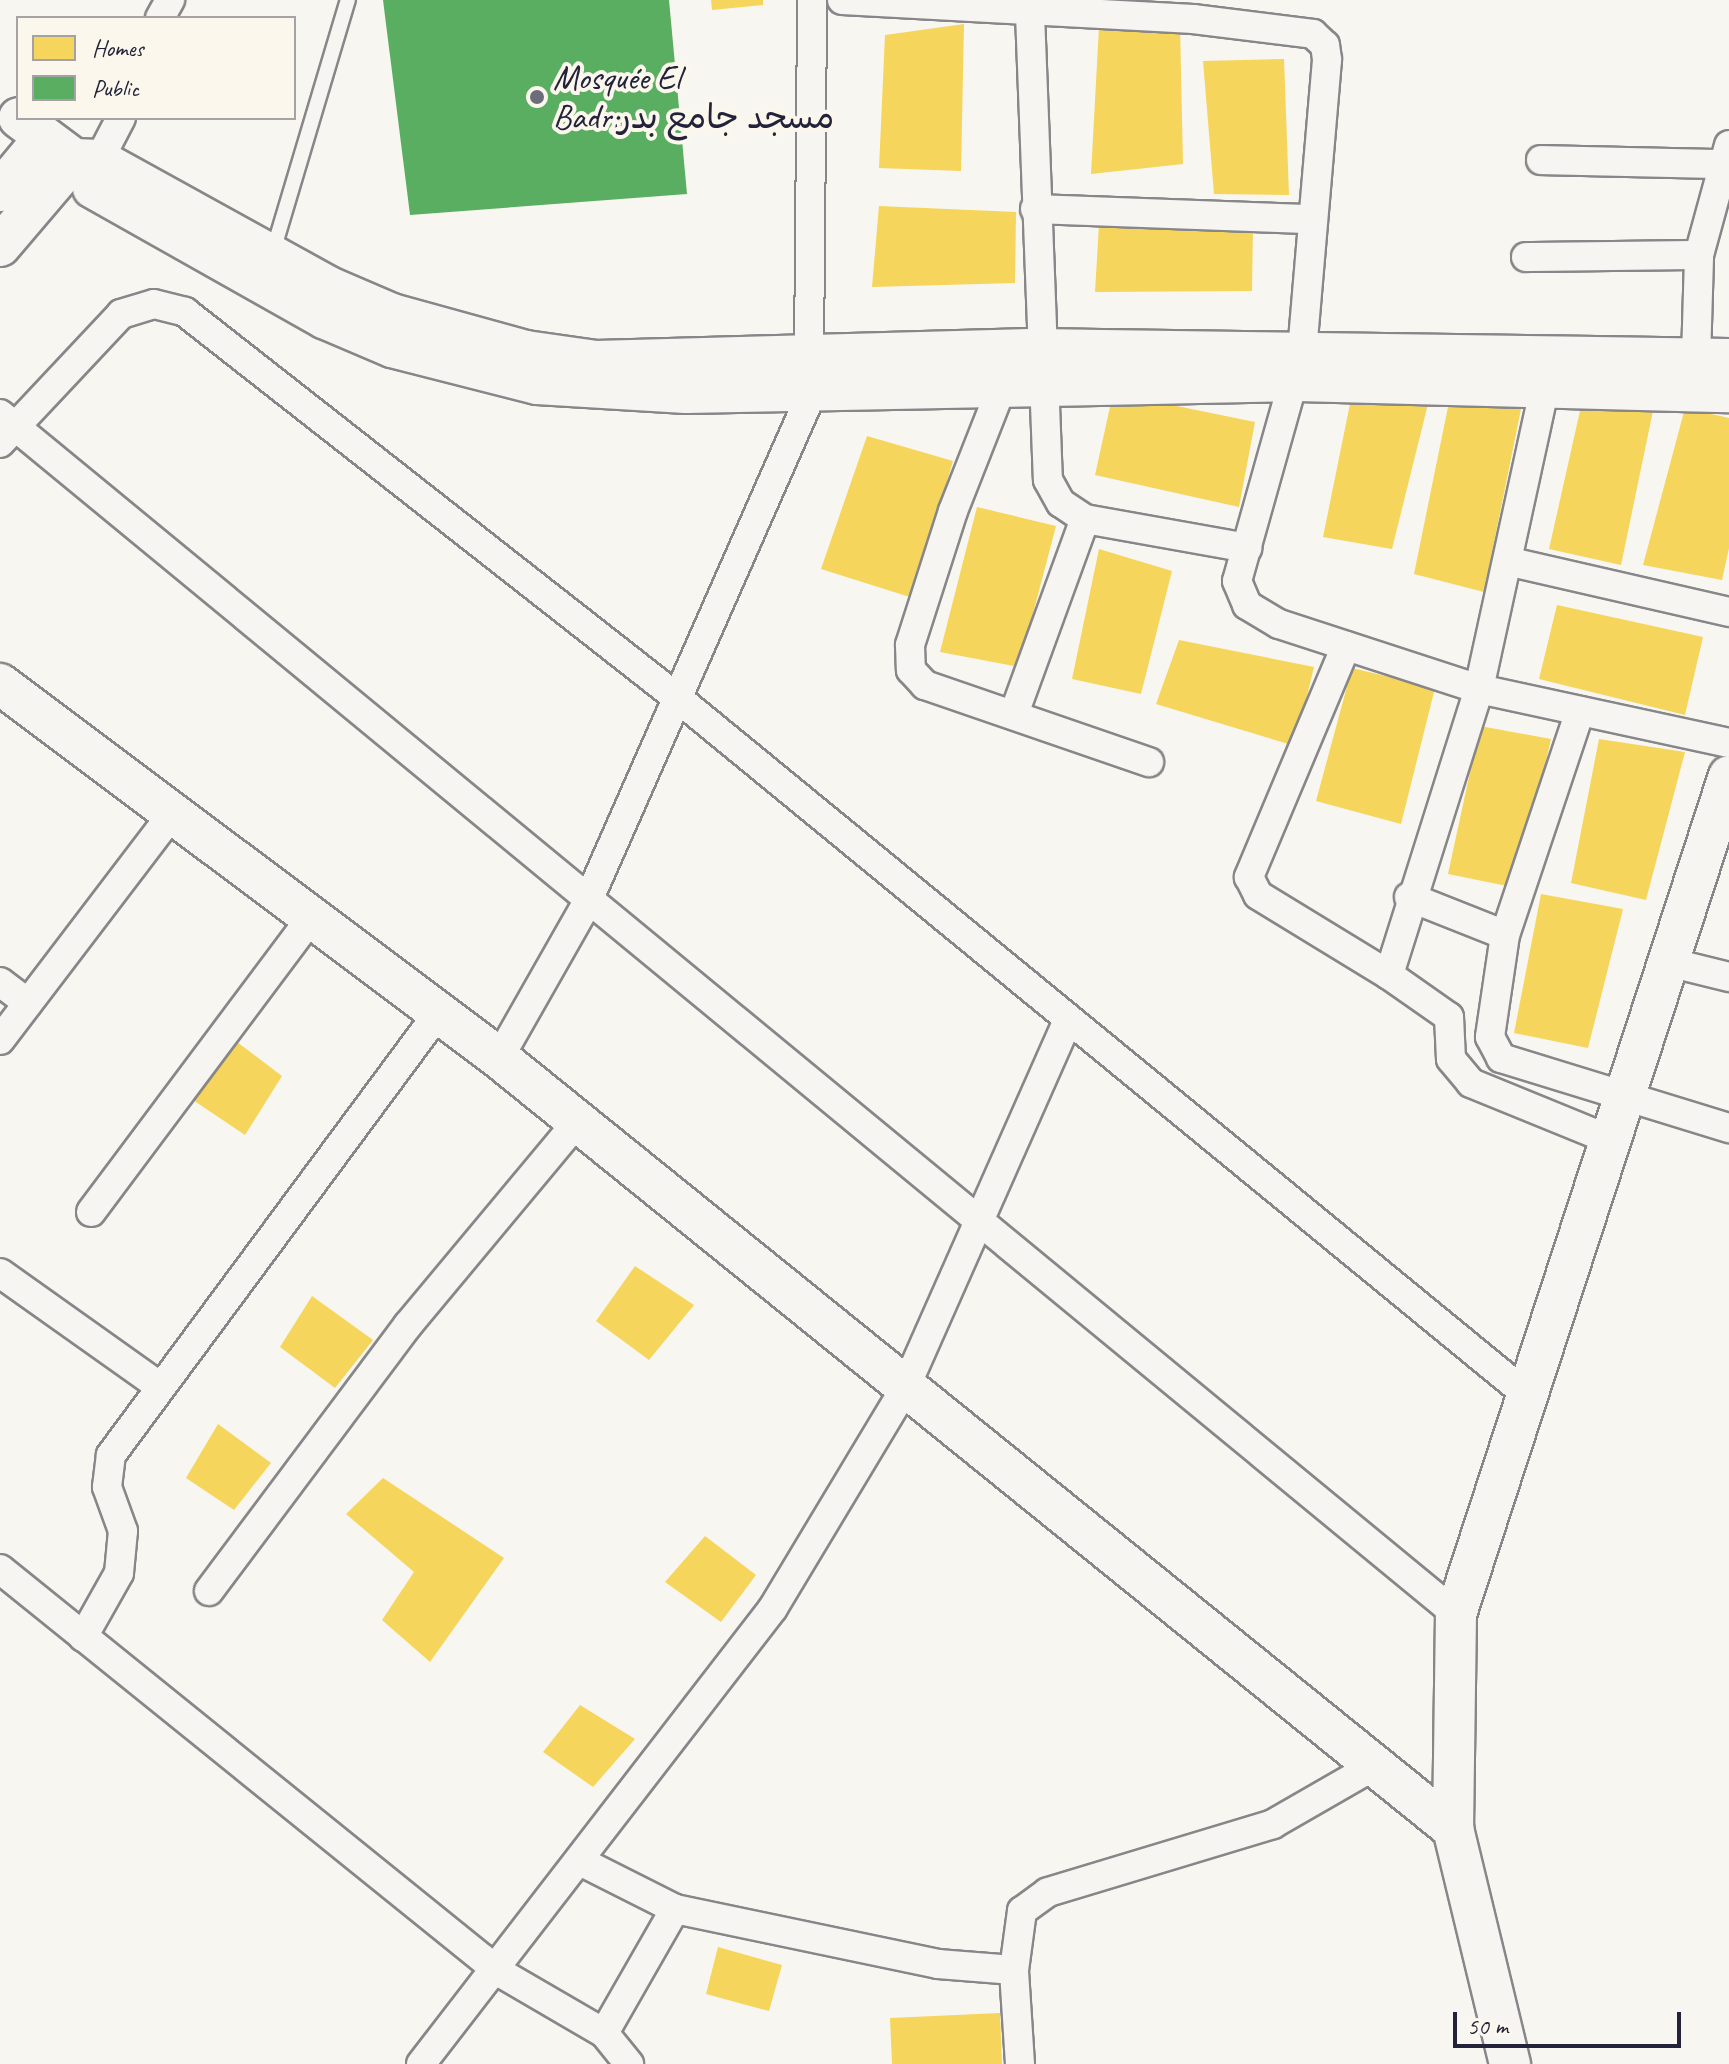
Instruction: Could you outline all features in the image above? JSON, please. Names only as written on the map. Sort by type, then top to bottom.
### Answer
[{"type":"street","points":[[499,1058],[587,903],[680,700],[812,372],[812,0]]},
{"type":"street","points":[[842,0],[1030,14],[1193,19],[1313,34],[1325,45],[1327,60],[1300,365],[1237,581],[1247,605],[1279,624],[1479,689],[1729,743]]},
{"type":"street","points":[[1030,14],[1035,209],[1028,372],[1048,480],[1061,503],[1085,519],[1247,548]]},
{"type":"street","points":[[25,120],[51,138],[93,188],[264,271],[392,314],[526,351],[596,361],[812,372],[1028,372],[1712,359],[1699,255],[1727,154],[1541,160]]},
{"type":"street","points":[[0,191],[51,138],[114,120]]},
{"type":"street","points":[[0,246],[51,138]]},
{"type":"street","points":[[1035,209],[1312,219]]},
{"type":"street","points":[[1526,257],[1699,255]]},
{"type":"street","points":[[1456,1614],[978,1227],[587,903],[5,429],[121,314],[154,304],[185,312],[680,700],[1525,1393]]},
{"type":"street","points":[[1300,365],[1545,386],[1729,392]]},
{"type":"street","points":[[1028,372],[910,645],[911,670],[925,685],[1015,711],[1149,762]]},
{"type":"street","points":[[1389,975],[1409,897],[1479,689],[1511,562],[1545,386]]},
{"type":"street","points":[[1015,711],[1085,519]]},
{"type":"street","points":[[1511,562],[1729,612]]},
{"type":"street","points":[[1346,646],[1249,877],[1258,895],[1389,975],[1449,1017],[1451,1059],[1471,1083],[1613,1141]]},
{"type":"street","points":[[0,684],[499,1058],[1453,1829]]},
{"type":"street","points":[[1580,711],[1505,935],[1490,1037],[1501,1058],[1729,1128]]},
{"type":"street","points":[[1510,2064],[1453,1829],[1456,1614],[1525,1393],[1613,1141],[1729,776]]},
{"type":"street","points":[[0,1040],[173,813]]},
{"type":"street","points":[[1409,897],[1505,935]]},
{"type":"street","points":[[91,1212],[312,917]]},
{"type":"street","points":[[1668,962],[1729,977]]},
{"type":"street","points":[[0,982],[28,1003]]},
{"type":"street","points":[[83,1637],[119,1573],[123,1531],[107,1487],[111,1455],[159,1386],[439,1012]]},
{"type":"street","points":[[421,2064],[499,1972],[773,1608],[905,1388],[1068,1020]]},
{"type":"street","points":[[209,1591],[408,1325],[578,1121]]},
{"type":"street","points":[[0,1273],[159,1386]]},
{"type":"street","points":[[0,1569],[499,1972],[604,2033],[629,2064]]},
{"type":"street","points":[[1020,2064],[1014,1970],[1022,1911],[1048,1892],[1273,1824],[1374,1766]]},
{"type":"street","points":[[580,1861],[675,1909],[938,1964],[1014,1970]]},
{"type":"street","points":[[604,2033],[675,1909]]},
{"type":"lane","points":[[264,271],[348,0]]},
{"type":"building: Homes","points":[[711,0],[763,0],[763,5],[712,10]]},
{"type":"building: Homes","points":[[964,24],[961,171],[879,168],[885,35]]},
{"type":"building: Homes","points":[[1180,25],[1183,164],[1091,174],[1099,27]]},
{"type":"building: Homes","points":[[1284,59],[1289,195],[1214,194],[1203,61]]},
{"type":"building: Homes","points":[[879,206],[1016,212],[1015,283],[872,287]]},
{"type":"building: Homes","points":[[1099,225],[1253,226],[1252,291],[1095,292]]},
{"type":"building: Homes","points":[[1353,389],[1429,400],[1392,549],[1323,537]]},
{"type":"building: Homes","points":[[1451,392],[1521,409],[1484,592],[1414,574]]},
{"type":"building: Homes","points":[[1113,393],[1255,422],[1239,507],[1095,475]]},
{"type":"building: Homes","points":[[1584,393],[1654,406],[1621,565],[1549,549]]},
{"type":"building: Homes","points":[[1685,408],[1729,418],[1729,548],[1722,580],[1643,565]]},
{"type":"building: Homes","points":[[867,436],[953,461],[913,598],[821,569]]},
{"type":"building: Homes","points":[[977,507],[1056,526],[1019,667],[940,652]]},
{"type":"building: Homes","points":[[1099,549],[1172,571],[1141,694],[1072,679]]},
{"type":"building: Homes","points":[[1557,605],[1703,637],[1685,715],[1539,679]]},
{"type":"building: Homes","points":[[1179,640],[1314,667],[1295,746],[1156,704]]},
{"type":"building: Homes","points":[[1352,668],[1435,688],[1401,824],[1316,801]]},
{"type":"building: Homes","points":[[1480,726],[1551,739],[1517,888],[1448,874]]},
{"type":"building: Homes","points":[[1599,739],[1685,752],[1646,900],[1571,883]]},
{"type":"building: Homes","points":[[1541,894],[1623,909],[1588,1048],[1514,1033]]},
{"type":"building: Homes","points":[[233,1039],[282,1076],[245,1135],[190,1098]]},
{"type":"building: Homes","points":[[635,1266],[694,1305],[649,1360],[596,1321]]},
{"type":"building: Homes","points":[[312,1296],[373,1340],[335,1388],[280,1347]]},
{"type":"building: Homes","points":[[218,1424],[271,1463],[234,1510],[186,1478]]},
{"type":"building: Homes","points":[[383,1478],[504,1558],[430,1662],[382,1620],[414,1572],[346,1514]]},
{"type":"building: Homes","points":[[705,1536],[756,1575],[721,1622],[665,1582]]},
{"type":"building: Homes","points":[[580,1705],[635,1739],[593,1787],[543,1752]]},
{"type":"building: Homes","points":[[718,1947],[782,1965],[769,2011],[706,1994]]},
{"type":"building: Homes","points":[[1000,2013],[1002,2064],[892,2064],[890,2018]]},
{"type":"building: Public","name":"Mosquée El Badr;مسجد جامع بدر","points":[[383,0],[669,0],[687,194],[410,215]]},
{"type":"place","name":"Mosquée El Badr;مسجد جامع بدر","points":[[537,97]]}]
